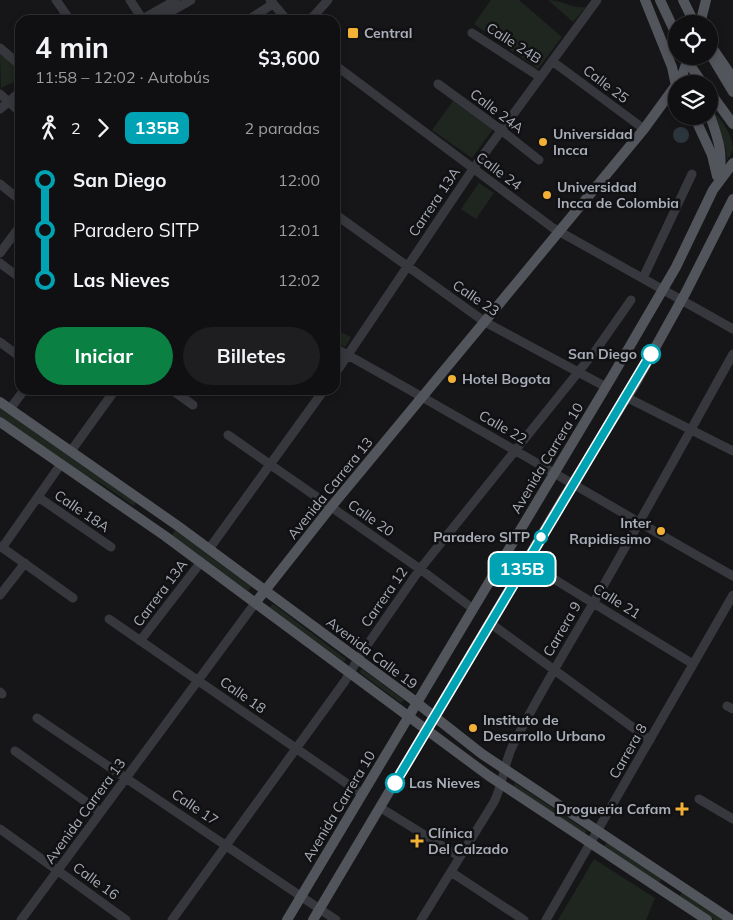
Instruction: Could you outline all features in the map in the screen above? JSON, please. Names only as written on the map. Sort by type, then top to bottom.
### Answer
[{"type":"main road","points":[[645,0],[674,75]]},
{"type":"main road","points":[[660,0],[668,17]]},
{"type":"main road","points":[[683,0],[692,15]]},
{"type":"main road","points":[[700,15],[706,0]]},
{"type":"main road","points":[[718,56],[733,78]]},
{"type":"main road","points":[[689,65],[696,75]]},
{"type":"main road","points":[[717,65],[733,92]]},
{"type":"main road","name":"Avenida Carrera 13","points":[[256,602],[331,507],[644,129],[668,96]]},
{"type":"main road","points":[[718,103],[733,124]]},
{"type":"main road","points":[[698,125],[712,154],[718,182]]},
{"type":"main road","points":[[713,125],[721,150],[722,164],[718,182]]},
{"type":"main road","name":"Avenida Carrera 10","points":[[287,920],[606,387],[676,267],[718,182],[733,163]]},
{"type":"main road","points":[[313,920],[626,397],[681,300],[733,200]]},
{"type":"main road","name":"Avenida Calle 19","points":[[0,402],[209,549],[504,769],[732,920]]},
{"type":"main road","name":"Avenida Calle 19","points":[[0,422],[138,516],[500,784],[707,920]]},
{"type":"street","points":[[56,0],[66,15]]},
{"type":"street","points":[[130,0],[139,15]]},
{"type":"street","points":[[150,15],[176,0]]},
{"type":"street","points":[[165,15],[191,0]]},
{"type":"street","points":[[314,15],[328,0]]},
{"type":"street","name":"Carrera 13A","points":[[340,367],[473,169],[597,0]]},
{"type":"street","points":[[255,15],[272,2],[283,15]]},
{"type":"street","name":"Calle 24B","points":[[472,33],[540,77]]},
{"type":"street","points":[[0,48],[15,61]]},
{"type":"street","name":"Calle 25","points":[[552,61],[644,129]]},
{"type":"street","name":"Calle 24","points":[[340,69],[560,232],[733,328]]},
{"type":"street","name":"Calle 24A","points":[[438,84],[502,130],[539,160]]},
{"type":"street","points":[[0,94],[15,108]]},
{"type":"street","points":[[0,109],[15,96]]},
{"type":"street","points":[[8,102],[15,99]]},
{"type":"street","points":[[643,278],[692,174]]},
{"type":"street","points":[[0,184],[15,196]]},
{"type":"street","name":"Calle 23","points":[[340,218],[485,322],[606,387]]},
{"type":"street","points":[[0,253],[15,233]]},
{"type":"street","points":[[0,263],[15,274]]},
{"type":"street","name":"Carrera 12","points":[[172,920],[350,673],[420,569],[578,372],[632,300]]},
{"type":"street","points":[[0,342],[15,353]]},
{"type":"street","name":"Calle 22","points":[[340,351],[516,450],[638,523],[733,576]]},
{"type":"street","name":"Carrera 9","points":[[421,920],[494,802],[514,744],[554,669],[733,354]]},
{"type":"street","points":[[10,409],[20,395]]},
{"type":"street","points":[[71,451],[111,395]]},
{"type":"street","points":[[179,395],[193,405]]},
{"type":"street","points":[[209,549],[320,395]]},
{"type":"street","points":[[626,397],[733,451]]},
{"type":"street","name":"Calle 20","points":[[228,435],[420,569],[472,608]]},
{"type":"street","points":[[61,464],[1,547],[73,598]]},
{"type":"street","name":"Calle 18A","points":[[38,497],[111,547]]},
{"type":"street","name":"Carrera 13A","points":[[140,641],[201,562]]},
{"type":"street","name":"Calle 21","points":[[526,562],[693,664]]},
{"type":"street","points":[[0,595],[25,564]]},
{"type":"street","name":"Carrera 8","points":[[546,920],[733,595]]},
{"type":"street","name":"Avenida Carrera 13","points":[[21,920],[256,602]]},
{"type":"street","name":"Calle 18","points":[[109,619],[362,794]]},
{"type":"street","points":[[490,622],[650,740]]},
{"type":"street","name":"Calle 17","points":[[37,718],[336,920]]},
{"type":"street","points":[[15,751],[100,812]]},
{"type":"street","points":[[699,799],[733,819]]},
{"type":"street","points":[[380,808],[460,858]]},
{"type":"street","name":"Calle 16","points":[[0,829],[126,920]]},
{"type":"street","points":[[450,872],[524,920]]},
{"type":"shaded area","points":[[491,0],[519,0],[562,37],[538,69],[474,24]]},
{"type":"shaded area","points":[[548,0],[576,7],[586,7],[573,22]]},
{"type":"shaded area","points":[[0,54],[15,66],[15,81],[1,88]]},
{"type":"shaded area","points":[[453,101],[493,129],[472,158],[432,130]]},
{"type":"shaded area","points":[[718,117],[731,138],[733,149],[727,160],[717,125]]},
{"type":"shaded area","points":[[681,127],[689,135],[681,143],[673,135]]},
{"type":"shaded area","points":[[479,183],[494,193],[476,219],[461,209]]},
{"type":"shaded area","points":[[340,332],[351,337],[345,347],[340,344]]},
{"type":"shaded area","points":[[0,408],[136,502],[134,506],[100,483],[82,474],[0,417]]},
{"type":"shaded area","points":[[175,530],[251,587],[248,591],[172,535]]},
{"type":"shaded area","points":[[273,604],[346,659],[344,662],[269,608]]},
{"type":"shaded area","points":[[362,669],[404,700],[401,703],[359,672]]},
{"type":"shaded area","points":[[515,783],[587,831],[584,835],[512,788]]},
{"type":"shaded area","points":[[607,842],[662,878],[659,883],[603,847]]},
{"type":"shaded area","points":[[594,859],[655,898],[646,920],[558,920]]},
{"type":"shaded area","points":[[682,892],[725,920],[714,920],[679,897]]},
{"type":"bus line","name":"135B","points":[[395,783],[560,504],[635,384],[651,354]]},
{"type":"place","name":"Central","points":[[353,33]]},
{"type":"place","name":"Universidad Incca","points":[[543,142]]},
{"type":"place","name":"Universidad Incca de Colombia","points":[[547,195]]},
{"type":"place","name":"San Diego","points":[[651,354]]},
{"type":"place","name":"Hotel Bogota","points":[[452,379]]},
{"type":"place","name":"Inter Rapidissimo","points":[[661,531]]},
{"type":"place","name":"Paradero SITP","points":[[541,537]]},
{"type":"place","name":"Instituto de Desarrollo Urbano","points":[[473,728]]},
{"type":"place","name":"Las Nieves","points":[[395,783]]},
{"type":"place","name":"Drogueria Cafam","points":[[682,809]]},
{"type":"place","name":"Clínica Del Calzado","points":[[417,841]]}]
